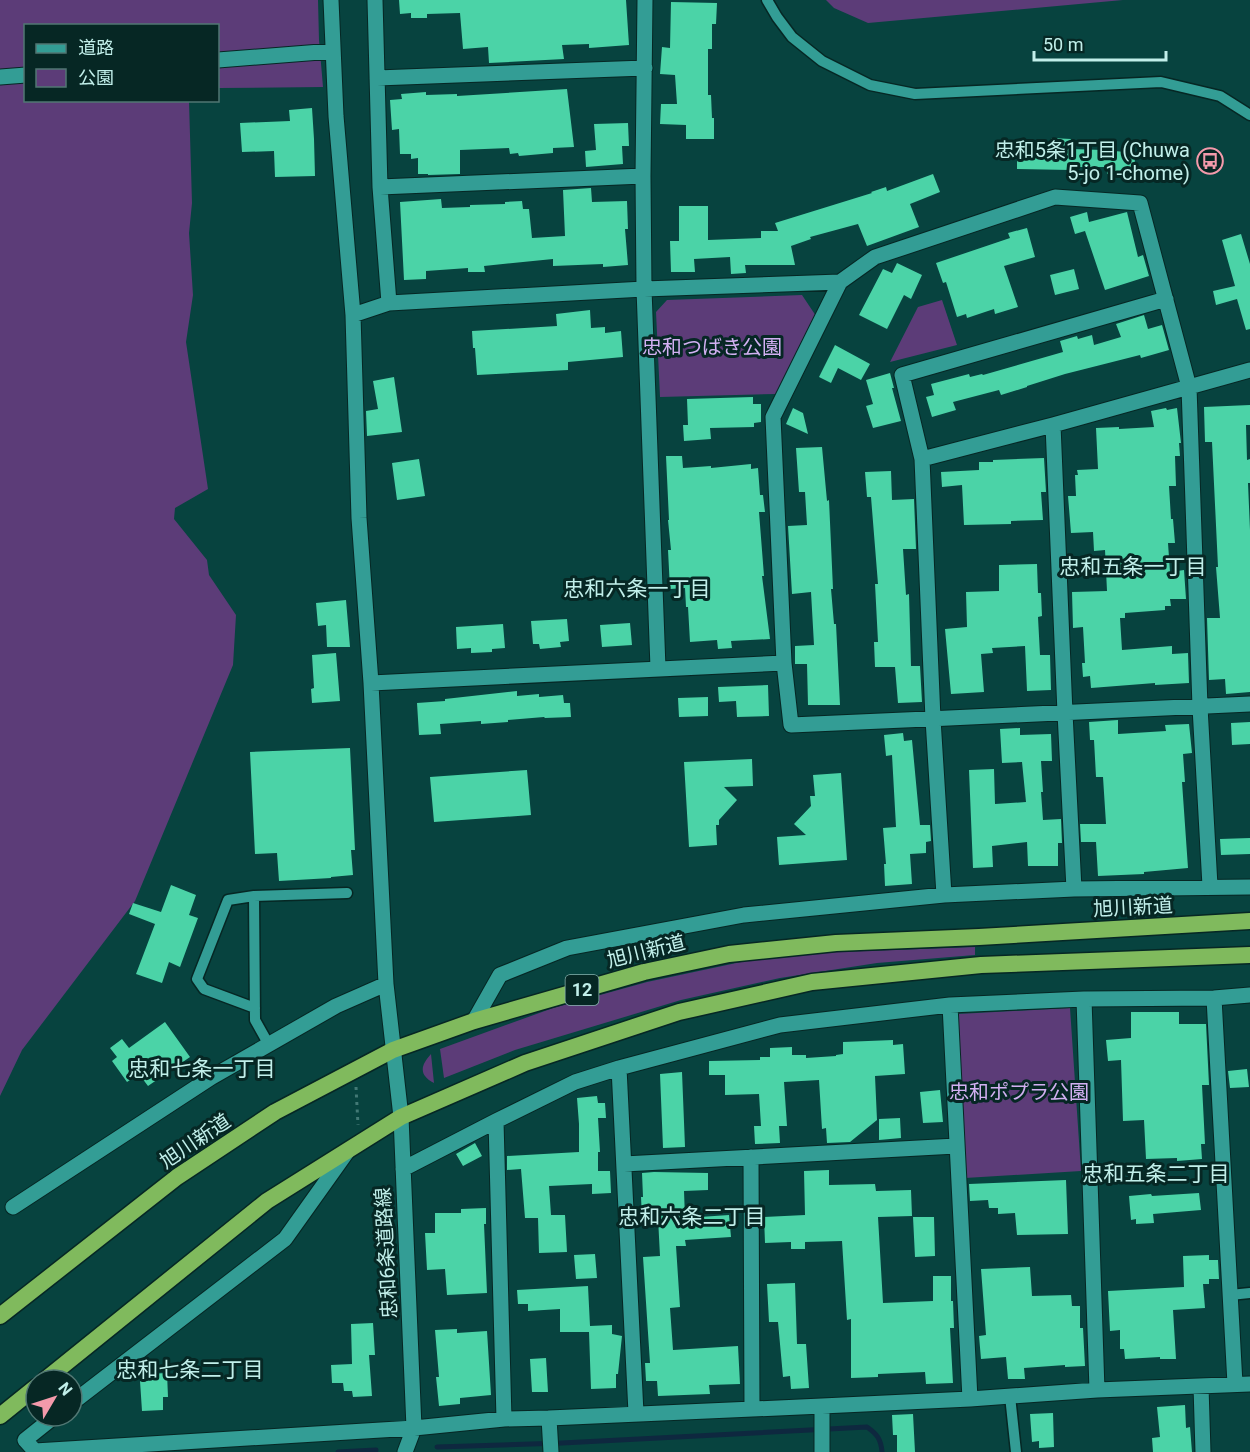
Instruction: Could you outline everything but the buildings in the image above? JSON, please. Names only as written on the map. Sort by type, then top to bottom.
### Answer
[{"type":"highway","name":"旭川新道","points":[[0,1316],[177,1177],[275,1112],[393,1050],[474,1021],[644,972],[729,954],[836,943],[980,938],[1250,921]]},
{"type":"highway","points":[[60,1368],[267,1201],[401,1117],[525,1063],[668,1015],[812,982],[981,965],[1250,955]]},
{"type":"highway","points":[[0,1416],[24,1397]]},
{"type":"street","name":"忠和6条道路線","points":[[331,0],[336,116],[353,315],[359,518],[371,683],[386,984],[401,1117],[414,1428],[405,1452]]},
{"type":"street","points":[[375,0],[380,188],[389,303]]},
{"type":"street","points":[[645,0],[642,176],[644,289],[658,668]]},
{"type":"street","points":[[219,60],[333,51]]},
{"type":"street","points":[[377,78],[645,68]]},
{"type":"street","points":[[0,77],[24,75]]},
{"type":"street","points":[[380,188],[642,176]]},
{"type":"street","points":[[1210,886],[1200,707],[1189,387],[1140,202],[1055,197],[875,257],[840,282],[773,417],[784,663],[791,725],[1200,707],[1250,704]]},
{"type":"street","points":[[353,315],[389,303],[644,289],[840,282]]},
{"type":"street","points":[[944,895],[933,719],[922,459],[902,375],[1166,299]]},
{"type":"street","points":[[922,459],[1250,370]]},
{"type":"street","points":[[1053,425],[1074,889]]},
{"type":"street","points":[[371,683],[784,663]]},
{"type":"street","points":[[474,1021],[500,975],[567,948],[744,915],[944,895],[1074,889],[1250,886]]},
{"type":"street","points":[[13,1207],[212,1077],[336,1006],[386,984]]},
{"type":"street","points":[[403,1169],[575,1082],[780,1025],[950,1005],[1250,995]]},
{"type":"street","points":[[40,1428],[25,1440],[35,1451],[176,1447],[504,1419],[550,1425],[636,1413],[752,1409],[822,1413],[1097,1390],[1243,1384],[1230,1295],[1214,998]]},
{"type":"street","points":[[1084,999],[1097,1390]]},
{"type":"street","points":[[950,1005],[970,1399]]},
{"type":"street","points":[[619,1068],[636,1413]]},
{"type":"street","points":[[496,1120],[504,1419]]},
{"type":"street","points":[[624,1164],[956,1146]]},
{"type":"street","points":[[84,1394],[285,1239],[354,1147]]},
{"type":"street","points":[[751,1157],[752,1409]]},
{"type":"street","points":[[1201,1386],[1203,1452]]},
{"type":"street","points":[[812,1452],[822,1452],[822,1413]]},
{"type":"street","points":[[550,1425],[551,1451]]},
{"type":"lane","points":[[767,0],[792,36],[822,61],[870,85],[915,94],[1161,82],[1220,96],[1250,115]]},
{"type":"lane","points":[[255,1008],[204,989],[197,979],[228,900],[254,896],[347,893]]},
{"type":"lane","points":[[254,896],[255,1020],[268,1045]]},
{"type":"lane","points":[[1230,1295],[1250,1293]]},
{"type":"lane","points":[[1010,1396],[1016,1452]]},
{"type":"path","points":[[354,1147],[355,1070]]},
{"type":"green space","points":[[0,0],[318,0],[323,87],[219,88],[219,24],[24,24],[24,102],[189,102],[192,203],[189,233],[193,295],[186,342],[208,489],[175,508],[174,519],[207,560],[209,575],[236,615],[233,665],[135,901],[22,1050],[0,1096]]},
{"type":"green space","points":[[826,0],[1123,0],[868,23],[834,8]]},
{"type":"green space","name":"忠和つばき公園","points":[[802,295],[816,316],[776,394],[660,397],[656,312],[667,300]]},
{"type":"green space","points":[[942,300],[957,345],[890,362],[918,307]]},
{"type":"green space","points":[[975,947],[975,955],[877,963],[780,978],[681,1000],[515,1050],[444,1078],[440,1049],[553,1008],[647,982],[755,959],[836,952]]},
{"type":"green space","name":"忠和ポプラ公園","points":[[1070,1008],[1081,1171],[965,1178],[958,1014]]},
{"type":"green space","points":[[431,1054],[434,1083],[426,1077],[423,1070]]},
{"type":"waterway","points":[[437,1447],[562,1443],[867,1427],[878,1437],[882,1452]]},
{"type":"waterway","points":[[338,1452],[376,1450]]},
{"type":"place","name":"忠和5条1丁目 (Chuwa 5-jo 1-chome)","points":[[1210,161]]},
{"type":"district","name":"忠和五条一丁目","points":[[1133,567]]},
{"type":"district","name":"忠和六条一丁目","points":[[637,589]]},
{"type":"district","name":"忠和七条一丁目","points":[[202,1069]]},
{"type":"district","name":"忠和五条二丁目","points":[[1156,1174]]},
{"type":"district","name":"忠和六条二丁目","points":[[692,1217]]},
{"type":"district","name":"忠和七条二丁目","points":[[190,1370]]}]
